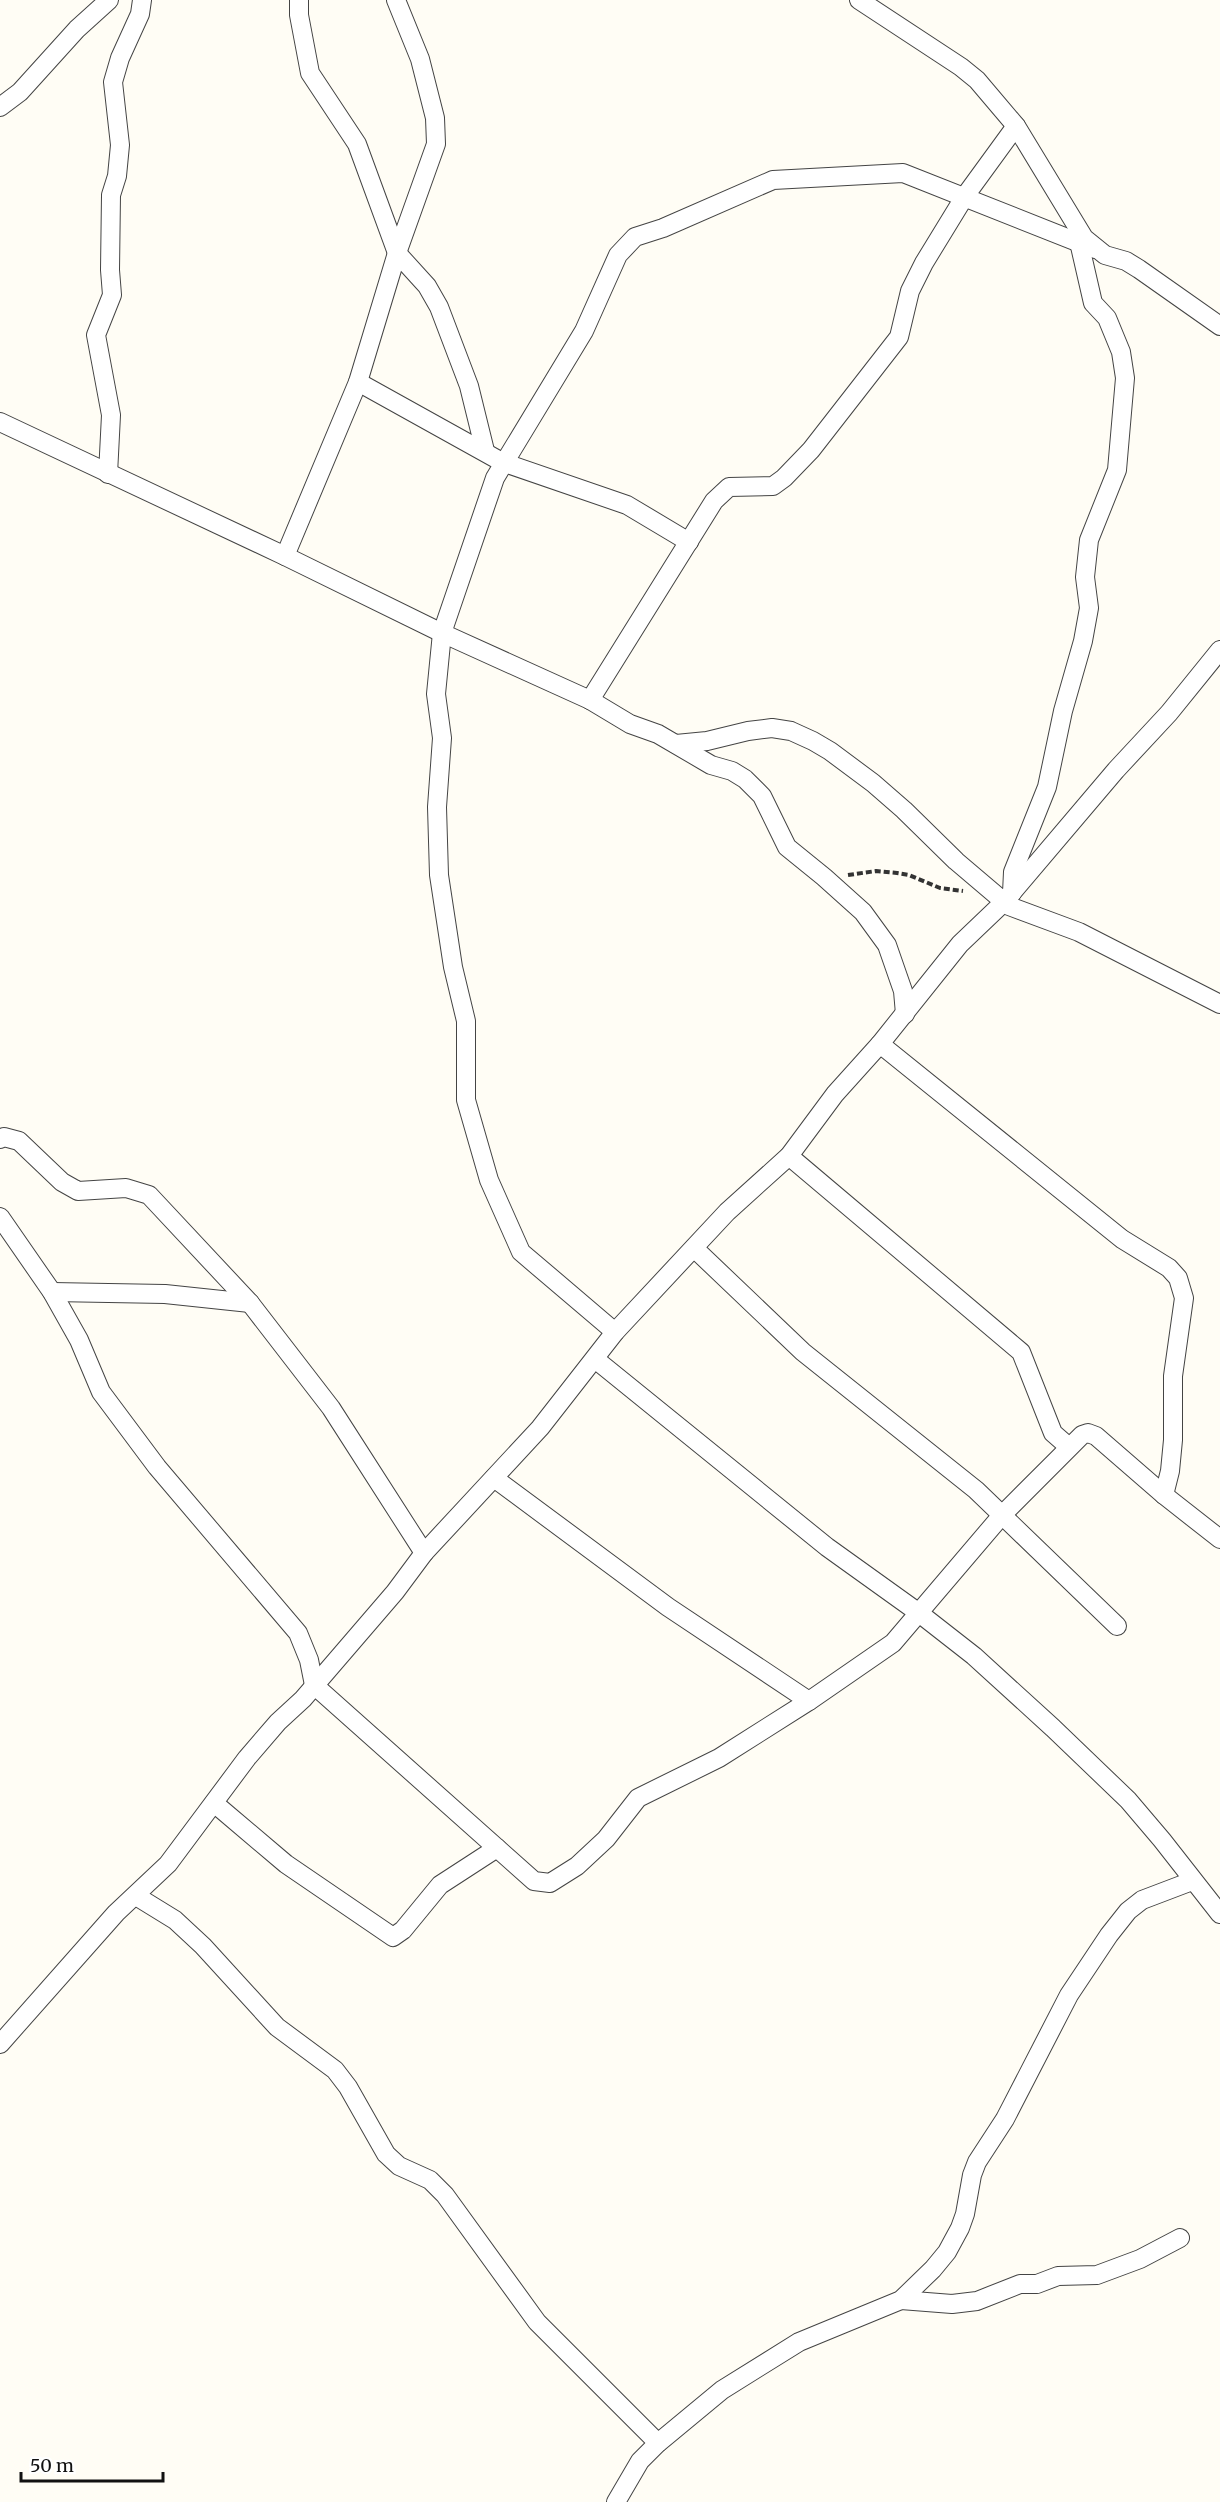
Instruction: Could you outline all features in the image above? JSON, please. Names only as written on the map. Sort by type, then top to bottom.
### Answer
[{"type":"street","points":[[0,107],[20,93],[77,29],[109,0]]},
{"type":"street","points":[[108,474],[111,415],[96,335],[112,294],[111,195],[117,176],[120,145],[113,82],[120,58],[140,14],[142,0]]},
{"type":"street","points":[[299,0],[299,15],[310,73],[357,144],[397,253],[427,286],[440,307],[469,387],[485,451]]},
{"type":"street","points":[[285,556],[358,382],[397,253],[436,144],[435,118],[420,59],[396,0]]},
{"type":"street","points":[[859,0],[961,67],[977,80],[1016,126],[1078,232],[1088,245],[1087,283],[1093,303],[1107,318],[1121,352],[1125,378],[1117,470],[1089,540],[1085,577],[1089,608],[1083,641],[1063,711],[1047,787],[1003,896]]},
{"type":"street","points":[[590,700],[714,501],[729,487],[772,486],[784,478],[818,441],[899,337],[910,291],[965,196],[1016,126]]},
{"type":"street","points":[[615,1332],[521,1252],[489,1180],[466,1100],[466,1021],[453,967],[439,875],[437,807],[442,738],[436,693],[442,633],[495,478],[502,462],[584,331],[618,255],[635,237],[663,228],[773,180],[903,172],[1088,245],[1105,255],[1126,261],[1220,326]]},
{"type":"street","points":[[358,382],[502,462],[627,505],[689,542]]},
{"type":"street","points":[[0,422],[285,556],[442,633],[590,700],[630,724],[658,734],[711,765],[732,771],[754,786],[762,796],[787,847],[825,877],[862,912],[887,945],[901,983],[905,1014]]},
{"type":"street","points":[[0,2044],[116,1913],[168,1864],[247,1758],[395,1592],[424,1553],[540,1428],[615,1332],[727,1212],[789,1156],[835,1094],[905,1014],[960,944],[1169,713],[1220,650]]},
{"type":"street","points":[[676,744],[707,741],[772,728],[791,731],[813,741],[830,751],[889,797],[1003,896],[1220,1004]]},
{"type":"street","points":[[880,1044],[1122,1239],[1169,1268],[1178,1278],[1184,1298],[1173,1376],[1173,1440],[1164,1496]]},
{"type":"street","points":[[0,1138],[19,1141],[62,1182],[78,1191],[126,1188],[148,1195],[250,1303],[331,1408],[424,1553]]},
{"type":"street","points":[[789,1156],[1021,1352],[1053,1433],[1070,1447]]},
{"type":"street","points":[[0,1217],[52,1292],[79,1340],[101,1392],[157,1467],[298,1633],[309,1660],[314,1685],[534,1881],[550,1883],[577,1866],[606,1839],[638,1798],[719,1758],[809,1701],[893,1643],[1002,1515],[1082,1435],[1088,1432],[1096,1436],[1164,1496],[1220,1539]]},
{"type":"street","points":[[694,1248],[803,1352],[976,1490],[1117,1626]]},
{"type":"street","points":[[52,1292],[165,1294],[250,1303]]},
{"type":"street","points":[[595,1359],[827,1547],[974,1656],[1128,1800],[1220,1914]]},
{"type":"street","points":[[494,1478],[668,1607],[809,1701]]},
{"type":"street","points":[[214,1803],[286,1864],[393,1937],[403,1930],[440,1885],[497,1848]]},
{"type":"street","points":[[616,2502],[640,2461],[657,2443],[722,2390],[788,2348],[901,2300],[933,2269],[955,2240],[965,2214],[972,2175],[977,2162],[1005,2118],[1069,1995],[1109,1935],[1128,1911],[1142,1900],[1192,1881]]},
{"type":"street","points":[[136,1896],[175,1920],[203,1946],[277,2027],[335,2070],[348,2087],[386,2154],[399,2166],[430,2180],[446,2195],[537,2322],[657,2443]]},
{"type":"street","points":[[901,2300],[952,2304],[977,2301],[1020,2284],[1037,2284],[1058,2276],[1097,2275],[1140,2259],[1180,2238]]},
{"type":"path","points":[[825,877],[876,871],[909,875],[940,888],[1003,896]]}]
